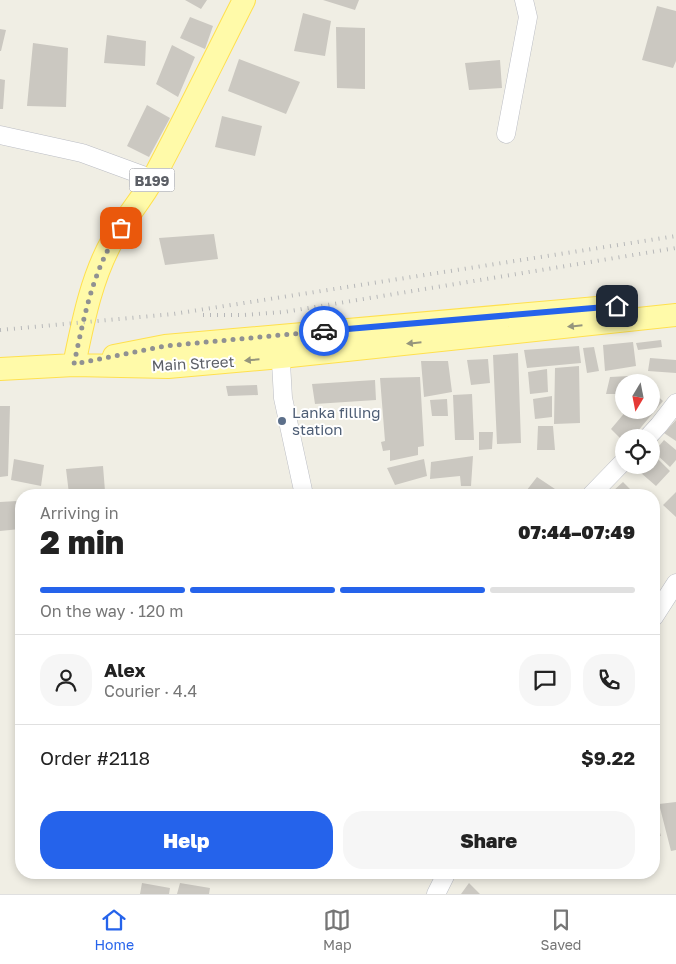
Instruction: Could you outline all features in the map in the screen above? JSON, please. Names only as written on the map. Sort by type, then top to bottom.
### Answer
[{"type":"main road","name":"B199","points":[[74,364],[85,313],[101,262],[113,239],[153,179],[244,0]]},
{"type":"main road","name":"Main Street","points":[[74,364],[165,346],[676,301]]},
{"type":"main road","name":"Main Street","points":[[74,364],[168,367],[281,357],[676,315]]},
{"type":"main road","points":[[0,369],[74,364]]},
{"type":"street","points":[[506,134],[528,17],[524,0]]},
{"type":"street","points":[[0,135],[82,153],[153,179]]},
{"type":"street","points":[[279,335],[284,398],[303,489]]},
{"type":"street","points":[[655,429],[676,403]]},
{"type":"street","points":[[597,489],[615,470]]},
{"type":"street","points":[[660,608],[676,583]]},
{"type":"street","points":[[436,894],[444,879]]},
{"type":"building","points":[[185,0],[207,0],[201,9]]},
{"type":"building","points":[[323,0],[359,0],[355,10]]},
{"type":"building","points":[[657,6],[676,11],[676,61],[673,68],[642,60]]},
{"type":"building","points":[[303,13],[331,21],[325,56],[294,51]]},
{"type":"building","points":[[190,17],[213,26],[205,49],[180,38]]},
{"type":"building","points":[[336,27],[365,28],[365,89],[337,88]]},
{"type":"building","points":[[0,29],[6,30],[1,51],[0,51]]},
{"type":"building","points":[[107,35],[146,41],[145,66],[104,63]]},
{"type":"building","points":[[33,43],[68,48],[66,107],[27,106]]},
{"type":"building","points":[[172,45],[195,57],[178,97],[156,84]]},
{"type":"building","points":[[239,59],[300,82],[286,114],[228,91]]},
{"type":"building","points":[[500,60],[502,88],[469,90],[465,63]]},
{"type":"building","points":[[0,79],[5,80],[3,109],[0,109]]},
{"type":"building","points":[[147,105],[170,118],[149,157],[127,146]]},
{"type":"building","points":[[222,116],[262,126],[255,156],[215,147]]},
{"type":"building","points":[[214,234],[218,259],[165,265],[159,238]]},
{"type":"building","points":[[661,340],[662,347],[638,350],[636,343]]},
{"type":"building","points":[[633,342],[636,366],[605,371],[603,345]]},
{"type":"building","points":[[579,346],[581,363],[527,368],[524,350]]},
{"type":"building","points":[[594,347],[599,371],[587,373],[583,348]]},
{"type":"building","points":[[518,353],[521,443],[497,444],[493,355]]},
{"type":"building","points":[[650,358],[676,360],[676,373],[648,371]]},
{"type":"building","points":[[488,359],[490,383],[471,385],[467,360]]},
{"type":"building","points":[[421,361],[448,361],[452,392],[424,397]]},
{"type":"building","points":[[579,366],[580,423],[554,424],[555,368]]},
{"type":"building","points":[[547,369],[548,392],[530,394],[528,372]]},
{"type":"building","points":[[420,377],[424,446],[418,447],[418,455],[390,461],[390,450],[383,451],[381,442],[385,441],[380,378]]},
{"type":"building","points":[[610,377],[615,377],[615,394],[606,394]]},
{"type":"building","points":[[375,380],[376,400],[315,404],[312,384]]},
{"type":"building","points":[[257,385],[258,395],[228,396],[226,386]]},
{"type":"building","points":[[472,394],[474,440],[455,440],[453,395]]},
{"type":"building","points":[[552,396],[552,417],[535,419],[533,399]]},
{"type":"building","points":[[447,399],[448,416],[432,416],[430,400]]},
{"type":"building","points":[[0,406],[10,406],[8,476],[0,477]]},
{"type":"building","points":[[619,419],[648,419],[640,429],[615,429],[615,433],[611,429]]},
{"type":"building","points":[[676,420],[676,441],[664,433]]},
{"type":"building","points":[[538,426],[553,426],[555,450],[537,450]]},
{"type":"building","points":[[479,432],[493,432],[492,449],[479,450]]},
{"type":"building","points":[[664,440],[676,450],[676,460],[670,467],[660,458],[660,445]]},
{"type":"building","points":[[473,456],[471,486],[461,486],[460,476],[430,479],[431,462]]},
{"type":"building","points":[[14,459],[44,465],[41,486],[11,480]]},
{"type":"building","points":[[424,459],[427,476],[395,485],[387,468]]},
{"type":"building","points":[[660,461],[670,471],[656,486],[642,474],[660,474]]},
{"type":"building","points":[[103,466],[105,489],[68,489],[66,469]]},
{"type":"building","points":[[537,477],[555,489],[528,489]]},
{"type":"building","points":[[623,482],[630,489],[615,489]]},
{"type":"building","points":[[676,492],[676,517],[663,505]]},
{"type":"building","points":[[15,501],[15,530],[0,531],[0,502]]},
{"type":"building","points":[[676,802],[676,850],[671,851],[660,804]]},
{"type":"building","points":[[142,883],[170,888],[169,894],[140,894]]},
{"type":"building","points":[[180,883],[210,888],[209,894],[177,894]]},
{"type":"building","points":[[469,883],[480,894],[461,894]]},
{"type":"railway","points":[[0,330],[173,314],[676,236]]},
{"type":"railway","points":[[203,315],[244,315],[284,312],[676,248]]},
{"type":"way so far","points":[[121,228],[101,262],[92,286],[74,364],[165,346],[324,331]]},
{"type":"place","name":"Lanka filling station","points":[[282,421]]},
{"type":"route","points":[[324,331],[617,306]]}]
